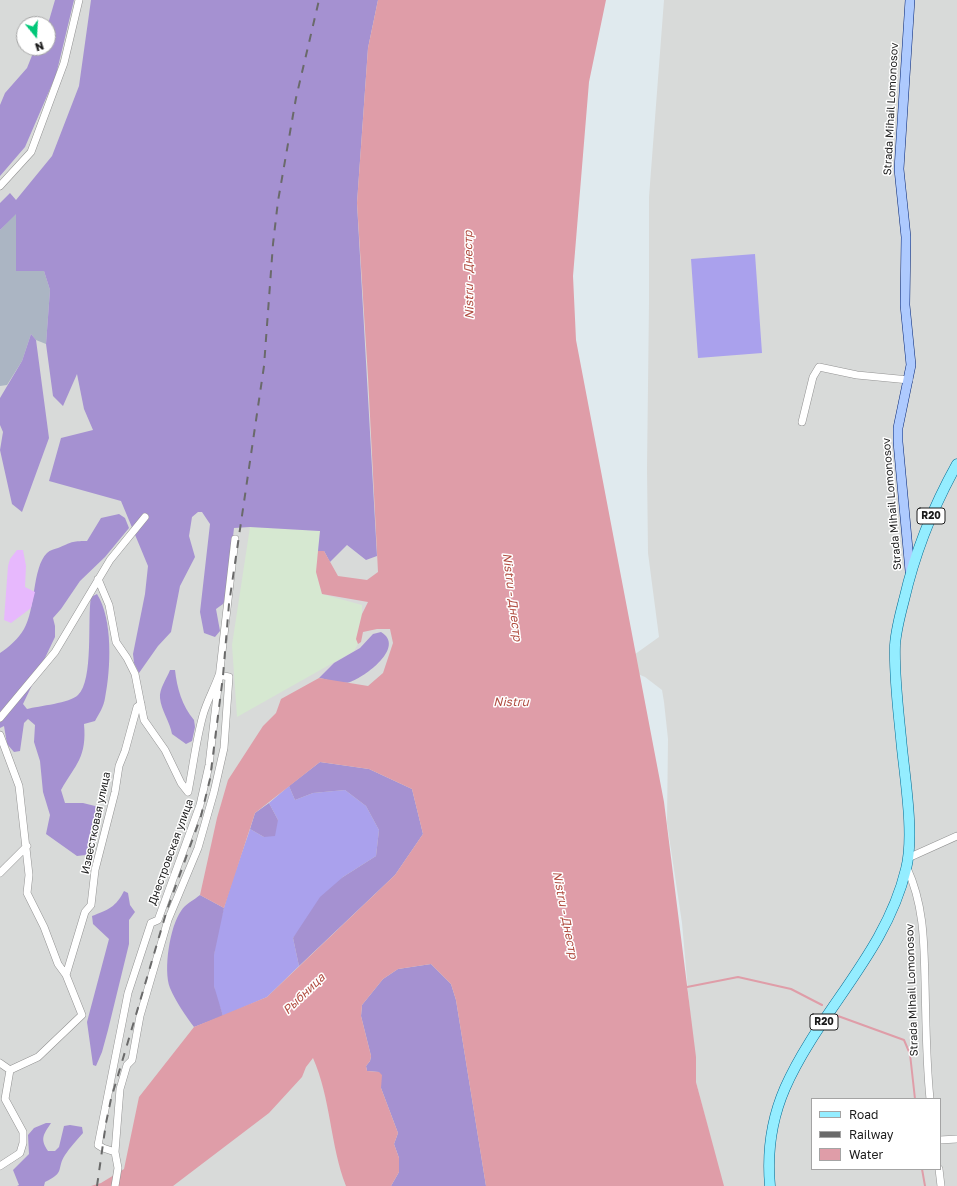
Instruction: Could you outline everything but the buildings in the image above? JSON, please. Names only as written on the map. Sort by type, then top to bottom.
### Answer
[{"type":"main road","name":"Strada Mihail Lomonosov","points":[[907,863],[909,837],[907,801],[896,692],[895,658],[897,626],[910,572],[898,442],[900,417],[909,380],[911,355],[905,305],[906,237],[899,169],[910,0]]},
{"type":"main road","name":"R20","points":[[910,572],[935,507],[957,464]]},
{"type":"main road","name":"R20","points":[[770,1186],[770,1148],[774,1122],[785,1088],[810,1044],[886,925],[907,863]]},
{"type":"street","points":[[0,186],[31,152],[64,63],[79,0]]},
{"type":"street","points":[[802,422],[813,377],[819,367],[857,375],[909,380]]},
{"type":"street","points":[[0,718],[55,652],[110,560],[145,517]]},
{"type":"street","name":"Днестровская улица","points":[[115,1152],[98,1145],[128,993],[151,922],[158,920],[200,805],[209,765],[214,729],[218,675],[235,539]]},
{"type":"street","points":[[98,579],[109,605],[116,642],[128,658],[136,674],[144,720],[165,750],[181,783],[188,792],[202,717],[210,692],[215,687],[218,675],[229,676],[224,748],[214,792],[198,848],[168,920],[140,1016],[132,1060],[127,1065],[120,1089],[115,1152],[118,1168],[115,1186]]},
{"type":"street","name":"Известковая улица","points":[[66,975],[85,912],[91,905],[95,870],[115,792],[119,766],[125,751],[137,707],[141,704]]},
{"type":"street","points":[[0,735],[19,786],[27,846],[29,875],[27,893],[44,927],[58,964],[66,975],[82,1015],[38,1057],[10,1070]]},
{"type":"street","points":[[907,863],[957,836]]},
{"type":"street","points":[[0,873],[27,846]]},
{"type":"street","name":"Strada Mihail Lomonosov","points":[[907,863],[916,891],[924,938],[926,1052],[930,1098]]},
{"type":"street","points":[[0,1063],[10,1070]]},
{"type":"street","points":[[0,1166],[20,1152],[23,1143],[23,1132],[5,1099],[10,1070]]},
{"type":"street","points":[[941,1140],[957,1139]]},
{"type":"street","points":[[938,1170],[941,1186]]},
{"type":"shaded area","points":[[0,0],[493,0],[615,1186],[0,1186]]},
{"type":"shaded area","points":[[55,0],[74,0],[56,75],[25,147],[0,176],[0,105],[5,93],[27,68],[32,56],[56,56],[56,16],[50,16]]},
{"type":"shaded area","points":[[91,0],[378,0],[368,48],[357,203],[377,556],[366,560],[347,545],[330,562],[324,551],[318,551],[320,531],[250,527],[234,528],[226,598],[223,604],[216,609],[220,631],[215,637],[204,633],[200,612],[210,524],[202,512],[198,512],[192,517],[189,536],[195,557],[180,586],[171,632],[158,646],[139,673],[134,663],[133,654],[145,594],[148,566],[121,501],[49,481],[61,438],[93,430],[84,409],[77,374],[63,406],[53,396],[46,344],[50,290],[44,271],[16,271],[16,214],[0,230],[0,203],[10,193],[16,200],[52,156],[79,86]]},
{"type":"shaded area","points":[[664,0],[957,0],[957,1186],[723,1186],[696,1082],[682,923],[667,823],[668,739],[662,690],[645,677],[633,672],[631,657],[659,637],[648,553],[647,468],[649,197]]},
{"type":"shaded area","points":[[16,213],[16,271],[44,271],[50,290],[46,344],[36,340],[31,334],[22,361],[7,385],[0,386],[0,230]]},
{"type":"shaded area","points":[[755,254],[762,353],[698,358],[691,259]]},
{"type":"shaded area","points":[[31,334],[36,340],[49,438],[22,512],[12,504],[0,450],[3,432],[0,425],[0,398],[22,361]]},
{"type":"shaded area","points":[[119,514],[125,518],[129,528],[105,557],[80,581],[53,618],[55,637],[23,704],[27,709],[62,702],[78,695],[83,687],[88,663],[91,597],[97,594],[106,617],[108,630],[109,673],[105,698],[95,721],[84,724],[84,745],[82,753],[61,790],[65,803],[83,803],[99,807],[95,843],[86,855],[77,856],[46,834],[50,815],[43,792],[40,761],[34,742],[35,725],[28,719],[24,723],[20,751],[14,752],[7,744],[4,726],[0,728],[0,653],[19,636],[28,621],[36,578],[42,560],[47,553],[72,542],[87,541],[101,518]]},
{"type":"shaded area","points":[[250,527],[320,531],[316,572],[322,594],[362,605],[362,614],[356,639],[358,644],[354,651],[237,717],[232,645]]},
{"type":"shaded area","points":[[17,550],[23,550],[26,566],[25,587],[35,592],[31,608],[11,623],[4,620],[8,566],[10,559]]},
{"type":"shaded area","points":[[381,632],[387,638],[389,645],[386,653],[373,668],[365,674],[347,683],[319,678],[334,663],[360,648],[373,634]]},
{"type":"shaded area","points":[[170,670],[175,670],[181,696],[186,709],[194,720],[195,727],[192,741],[186,744],[172,734],[160,698],[161,691]]},
{"type":"shaded area","points":[[320,762],[369,769],[412,789],[423,834],[395,875],[299,966],[293,938],[320,897],[343,877],[376,856],[379,830],[366,806],[345,790],[313,793],[295,800],[289,786]]},
{"type":"shaded area","points":[[289,786],[295,800],[313,793],[345,790],[366,806],[379,830],[376,856],[343,877],[293,938],[299,966],[267,997],[223,1016],[216,997],[213,969],[215,949],[224,908],[250,829],[264,837],[278,820],[269,803]]},
{"type":"shaded area","points":[[269,803],[278,820],[275,836],[264,837],[250,829],[255,813]]},
{"type":"shaded area","points":[[124,891],[128,893],[130,905],[135,912],[129,920],[129,944],[108,1030],[102,1052],[96,1066],[93,1065],[87,1022],[109,939],[93,924],[92,916],[103,912],[115,904]]},
{"type":"shaded area","points":[[200,895],[224,908],[214,955],[214,986],[223,1016],[194,1027],[170,988],[167,970],[171,937],[177,918],[185,906]]},
{"type":"shaded area","points":[[431,964],[451,984],[456,1000],[486,1186],[391,1186],[399,1172],[399,1158],[394,1144],[398,1133],[381,1088],[379,1072],[367,1071],[366,1066],[370,1061],[371,1056],[361,1016],[362,1005],[383,979],[398,969]]},
{"type":"shaded area","points":[[46,1123],[51,1123],[43,1140],[48,1151],[55,1151],[59,1147],[64,1126],[70,1125],[82,1127],[83,1133],[65,1155],[62,1160],[60,1170],[56,1176],[45,1182],[44,1186],[17,1186],[19,1185],[13,1170],[29,1154],[28,1135],[34,1128]]},
{"type":"water","name":"Nistru","points":[[378,0],[606,0],[589,82],[573,276],[576,340],[664,802],[696,1057],[696,1082],[724,1186],[486,1186],[456,1000],[451,984],[431,964],[398,969],[383,979],[362,1005],[361,1016],[371,1056],[370,1061],[366,1066],[367,1071],[379,1072],[382,1075],[381,1088],[398,1133],[394,1144],[399,1158],[399,1172],[391,1186],[346,1186],[337,1154],[324,1090],[313,1058],[306,1067],[302,1077],[269,1113],[173,1186],[91,1186],[101,1183],[124,1169],[139,1097],[194,1027],[267,997],[395,875],[423,834],[412,789],[369,769],[320,762],[255,813],[224,908],[200,895],[217,818],[228,780],[263,726],[276,713],[281,699],[319,678],[368,686],[383,673],[393,643],[390,629],[377,629],[363,632],[361,642],[358,644],[356,639],[362,614],[368,602],[322,594],[316,572],[318,551],[324,551],[338,576],[367,580],[378,572],[357,203],[368,48]]},
{"type":"waterway","points":[[687,987],[738,977],[791,989],[822,1005]]},
{"type":"waterway","points":[[838,1016],[904,1040],[910,1054],[915,1098]]},
{"type":"waterway","points":[[922,1170],[925,1186]]},
{"type":"railway","points":[[97,1186],[111,1099],[167,910],[201,816],[210,779],[223,676],[229,604],[264,366],[273,244],[278,201],[296,98],[319,0]]},
{"type":"water label","name":"Nistru - Днестр","points":[[469,275]]},
{"type":"water label","name":"Nistru - Днестр","points":[[512,597]]},
{"type":"water label","name":"Nistru - Днестр","points":[[565,915]]},
{"type":"water label","name":"Рыбница","points":[[304,994]]}]
